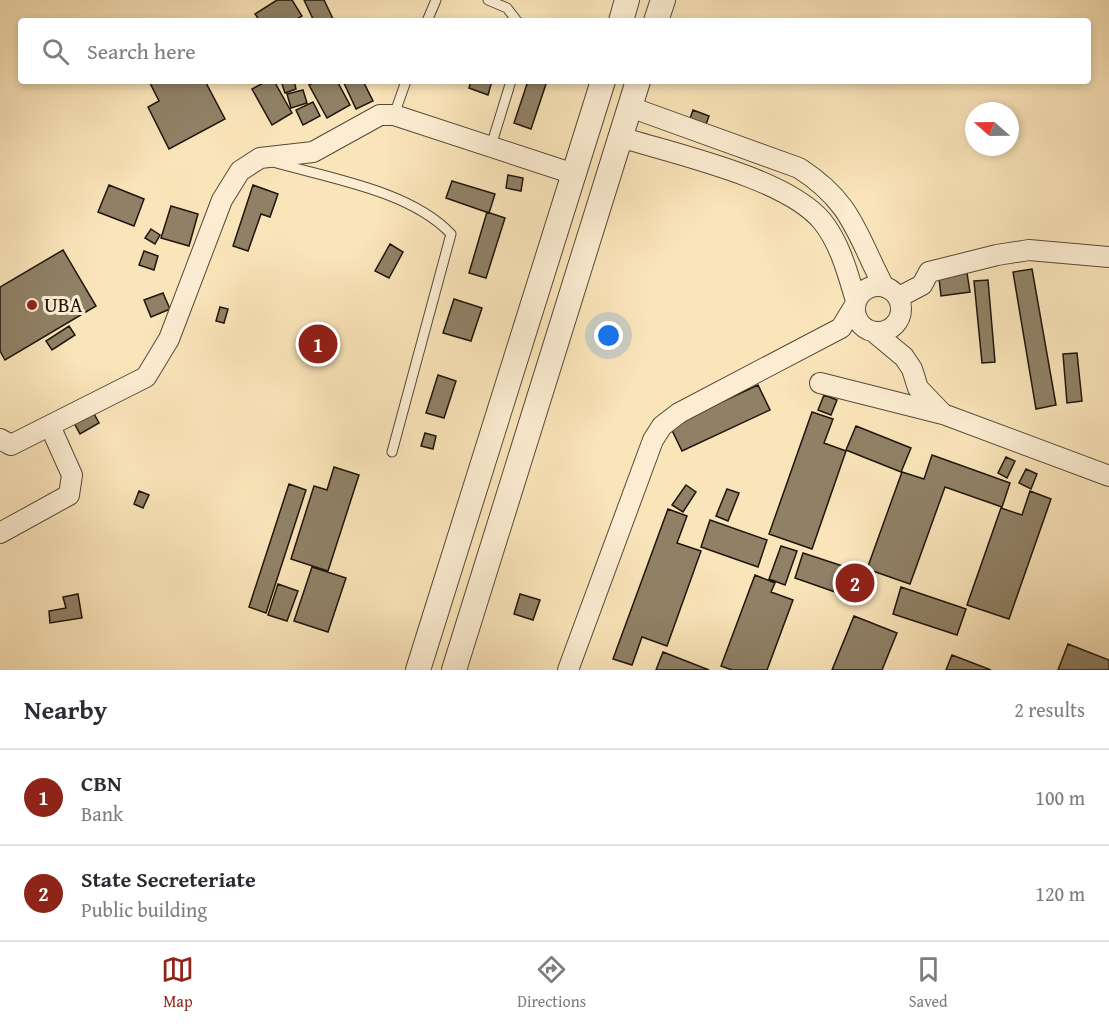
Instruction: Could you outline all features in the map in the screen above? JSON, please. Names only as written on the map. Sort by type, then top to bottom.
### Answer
[{"type":"street","points":[[622,18],[627,0]]},
{"type":"street","points":[[657,18],[663,0]]},
{"type":"street","points":[[418,670],[602,84]]},
{"type":"street","points":[[454,670],[637,84]]},
{"type":"street","points":[[630,107],[800,168],[819,181],[835,195],[848,214],[883,285]]},
{"type":"street","points":[[0,439],[11,445],[146,377],[169,339],[222,200],[240,171],[260,158],[314,152],[380,115],[393,115],[574,174]]},
{"type":"street","points":[[620,137],[787,192],[822,221],[845,264],[856,303],[856,317],[904,357],[912,369],[918,388],[943,414]]},
{"type":"street","points":[[841,328],[890,329],[900,307],[922,285],[929,272],[997,255],[1029,250],[1109,257]]},
{"type":"street","points":[[568,670],[653,440],[662,426],[679,413],[841,328],[867,288],[883,285],[890,288],[900,307],[904,357]]},
{"type":"street","points":[[820,383],[943,414],[1109,476]]},
{"type":"street","points":[[0,533],[69,495],[72,475],[50,426]]},
{"type":"lane","points":[[432,18],[436,0]]},
{"type":"lane","points":[[488,0],[507,8],[515,18]]},
{"type":"lane","points":[[393,115],[405,84]]},
{"type":"lane","points":[[490,146],[510,84]]},
{"type":"lane","points":[[260,158],[404,200],[437,219],[451,234],[392,452]]},
{"type":"building","points":[[277,0],[292,0],[302,16],[299,18],[258,18],[255,14]]},
{"type":"building","points":[[304,0],[324,0],[333,18],[313,18]]},
{"type":"building","points":[[150,84],[207,84],[225,119],[169,149],[148,107],[159,101]]},
{"type":"building","points":[[261,84],[276,84],[292,113],[272,125],[252,89]]},
{"type":"building","points":[[282,84],[295,84],[296,89],[285,93]]},
{"type":"building","points":[[339,84],[350,105],[327,118],[309,85]]},
{"type":"building","points":[[344,84],[364,84],[373,101],[356,109]]},
{"type":"building","points":[[470,84],[491,84],[488,95],[469,88]]},
{"type":"building","points":[[527,84],[546,84],[531,129],[514,123]]},
{"type":"building","points":[[303,90],[307,103],[291,108],[287,94]]},
{"type":"building","points":[[313,102],[320,116],[303,125],[296,110]]},
{"type":"building","points":[[693,110],[709,116],[704,130],[688,124]]},
{"type":"building","points":[[508,175],[523,178],[521,191],[506,188]]},
{"type":"building","points":[[452,181],[495,194],[489,213],[446,198]]},
{"type":"building","points":[[109,185],[144,199],[134,226],[98,212]]},
{"type":"building","points":[[253,185],[278,194],[270,217],[261,214],[248,251],[233,246]]},
{"type":"building","points":[[171,206],[198,214],[189,246],[161,238]]},
{"type":"building","points":[[487,212],[505,218],[486,278],[469,273]]},
{"type":"building","points":[[151,229],[160,235],[155,244],[145,238]]},
{"type":"building","points":[[390,244],[403,252],[389,278],[375,271]]},
{"type":"building","points":[[63,250],[96,306],[5,360],[0,351],[0,287]]},
{"type":"building","points":[[144,251],[158,256],[154,270],[139,265]]},
{"type":"building","points":[[1032,269],[1056,405],[1036,409],[1013,272]]},
{"type":"building","points":[[967,273],[970,292],[941,296],[939,278]]},
{"type":"building","points":[[988,280],[995,362],[982,363],[974,281]]},
{"type":"building","points":[[163,293],[170,309],[151,317],[144,300]]},
{"type":"building","points":[[454,299],[482,308],[471,341],[443,333]]},
{"type":"building","points":[[220,307],[228,309],[224,323],[216,321]]},
{"type":"building","points":[[69,326],[75,335],[52,350],[46,341]]},
{"type":"building","points":[[1077,353],[1082,401],[1067,403],[1063,354]]},
{"type":"building","points":[[438,375],[456,381],[444,418],[426,413]]},
{"type":"building","points":[[758,385],[770,410],[682,451],[670,426]]},
{"type":"building","points":[[824,395],[837,400],[831,415],[818,410]]},
{"type":"building","points":[[92,410],[99,423],[80,434],[73,421]]},
{"type":"building","points":[[812,412],[833,419],[824,443],[846,451],[812,549],[769,534]]},
{"type":"building","points":[[856,426],[911,448],[901,472],[846,450]]},
{"type":"building","points":[[425,433],[436,436],[433,449],[421,446]]},
{"type":"building","points":[[932,455],[1010,483],[1002,507],[945,487],[910,584],[867,569],[902,472],[924,479]]},
{"type":"building","points":[[1006,457],[1015,461],[1007,478],[998,473]]},
{"type":"building","points":[[334,467],[359,475],[328,571],[291,559],[314,486],[327,490]]},
{"type":"building","points":[[1026,469],[1037,474],[1031,489],[1019,483]]},
{"type":"building","points":[[289,484],[306,490],[266,613],[249,607]]},
{"type":"building","points":[[686,485],[696,492],[683,512],[672,505]]},
{"type":"building","points":[[727,489],[739,493],[728,521],[716,516]]},
{"type":"building","points":[[139,491],[149,495],[143,508],[134,504]]},
{"type":"building","points":[[1030,491],[1051,499],[1009,619],[967,605],[1001,508],[1022,515]]},
{"type":"building","points":[[668,509],[687,516],[677,543],[701,551],[667,646],[642,637],[632,665],[613,659]]},
{"type":"building","points":[[710,520],[767,540],[758,567],[701,547]]},
{"type":"building","points":[[781,546],[797,551],[785,585],[769,579]]},
{"type":"building","points":[[803,553],[867,574],[858,600],[795,578]]},
{"type":"building","points":[[312,567],[346,578],[328,632],[294,621]]},
{"type":"building","points":[[755,575],[775,583],[771,592],[793,600],[767,670],[732,670],[721,666]]},
{"type":"building","points":[[278,584],[298,591],[287,621],[268,615]]},
{"type":"building","points":[[901,587],[966,609],[957,635],[893,614]]},
{"type":"building","points":[[78,594],[82,618],[50,623],[49,611],[66,608],[63,597]]},
{"type":"building","points":[[520,594],[540,600],[533,620],[514,614]]},
{"type":"building","points":[[854,616],[897,633],[882,670],[832,670]]},
{"type":"building","points":[[1068,644],[1109,660],[1109,670],[1058,670]]},
{"type":"building","points":[[663,652],[709,670],[656,670]]},
{"type":"building","points":[[952,655],[991,670],[946,670]]},
{"type":"place","name":"UBA","points":[[32,305]]},
{"type":"place","name":"CBN","points":[[318,344]]},
{"type":"place","name":"State Secreteriate","points":[[855,583]]}]
